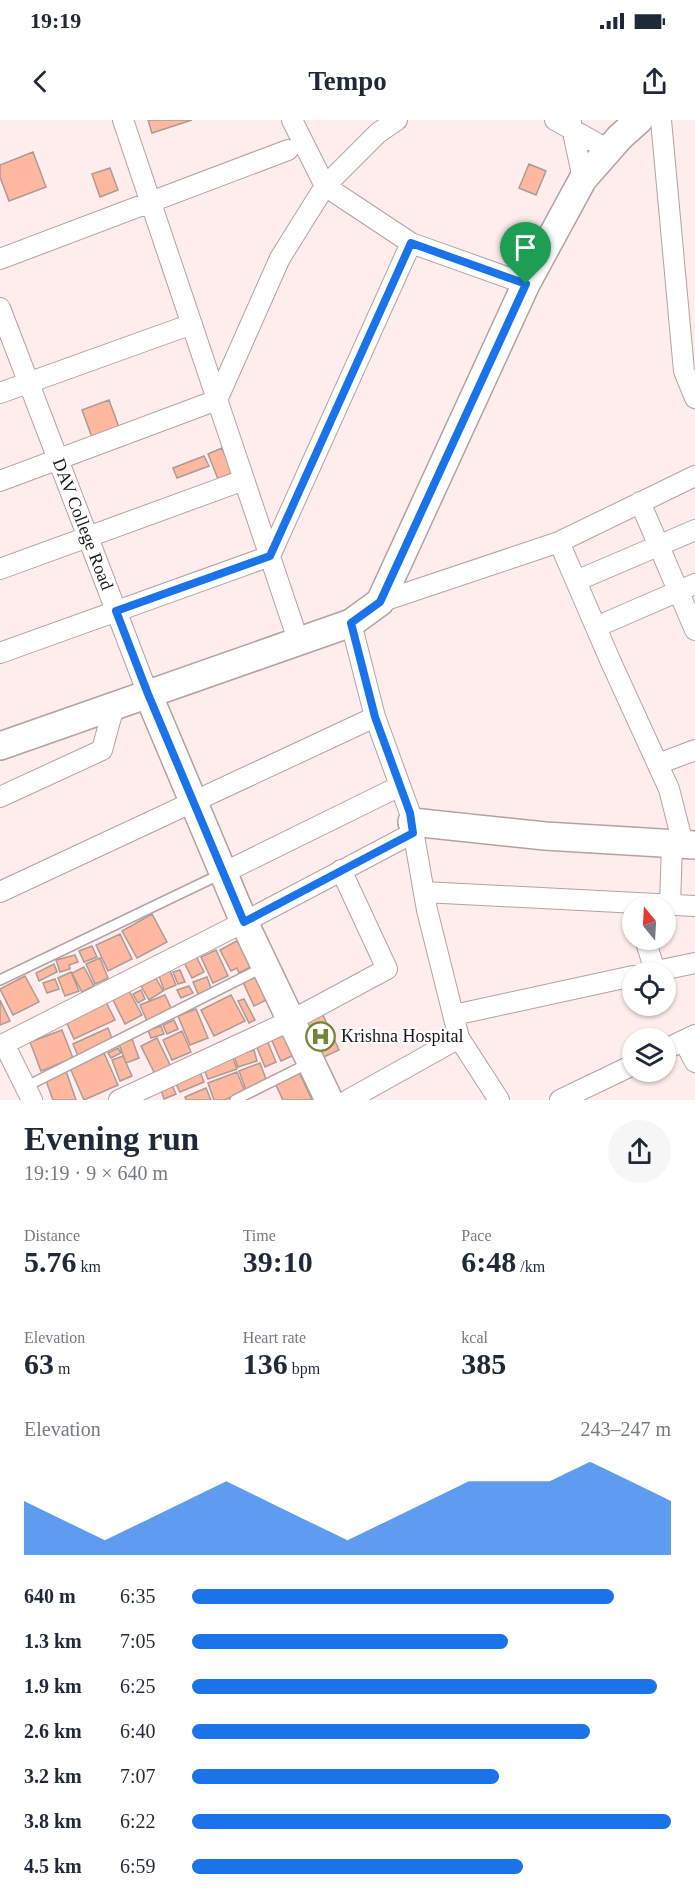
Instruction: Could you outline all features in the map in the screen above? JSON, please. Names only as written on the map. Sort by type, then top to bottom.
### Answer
[{"type":"street","points":[[123,120],[298,640]]},
{"type":"street","points":[[292,120],[326,186],[411,243],[526,284]]},
{"type":"street","points":[[0,481],[218,400],[280,258],[326,186],[378,133],[398,120]]},
{"type":"street","points":[[380,602],[526,284],[583,179],[639,120]]},
{"type":"street","points":[[661,120],[684,370],[695,398]]},
{"type":"street","points":[[566,123],[609,150]]},
{"type":"street","points":[[566,123],[583,179]]},
{"type":"street","points":[[0,259],[288,150]]},
{"type":"street","points":[[0,652],[270,556],[411,243]]},
{"type":"street","name":"DAV College Road","points":[[0,308],[148,694],[244,922],[329,1100]]},
{"type":"street","points":[[0,393],[192,324]]},
{"type":"street","points":[[0,746],[351,623],[380,602],[560,542],[695,476]]},
{"type":"street","points":[[0,569],[244,480]]},
{"type":"street","points":[[640,502],[659,545],[687,588],[695,630]]},
{"type":"street","points":[[576,581],[695,530]]},
{"type":"street","points":[[560,542],[669,789],[683,844],[672,896]]},
{"type":"street","points":[[596,627],[687,588]]},
{"type":"street","points":[[351,623],[375,717],[412,827],[424,892],[459,1038],[499,1100]]},
{"type":"street","points":[[0,797],[102,750],[114,706]]},
{"type":"street","points":[[0,892],[375,717]]},
{"type":"street","points":[[658,764],[695,750]]},
{"type":"street","points":[[223,873],[400,786]]},
{"type":"street","points":[[29,1093],[2,1045],[244,922],[341,870],[412,827],[683,844]]},
{"type":"street","points":[[119,1100],[292,1020],[387,969],[341,870]]},
{"type":"street","points":[[424,892],[622,904]]},
{"type":"street","points":[[676,905],[695,906]]},
{"type":"street","points":[[676,967],[695,963]]},
{"type":"street","points":[[454,1015],[622,978]]},
{"type":"street","points":[[348,1100],[459,1038]]},
{"type":"street","points":[[682,1042],[695,1062]]},
{"type":"street","points":[[560,1100],[622,1070]]},
{"type":"lane","points":[[0,980],[223,873]]},
{"type":"lane","points":[[29,1093],[265,966]]},
{"type":"lane","points":[[235,1100],[311,1062]]},
{"type":"building","points":[[148,120],[192,120],[152,133]]},
{"type":"building","points":[[33,152],[46,187],[9,201],[0,177],[0,165]]},
{"type":"building","points":[[529,164],[546,171],[536,195],[519,188]]},
{"type":"building","points":[[110,168],[118,190],[100,197],[92,174]]},
{"type":"building","points":[[109,400],[120,430],[93,440],[82,410]]},
{"type":"building","points":[[222,448],[232,473],[218,479],[208,454]]},
{"type":"building","points":[[204,456],[209,466],[177,478],[173,468]]},
{"type":"building","points":[[152,914],[167,942],[137,958],[122,931]]},
{"type":"building","points":[[120,934],[132,959],[108,971],[96,945]]},
{"type":"building","points":[[244,937],[258,963],[239,973],[237,968],[231,971],[220,950]]},
{"type":"building","points":[[92,946],[97,957],[84,962],[79,951]]},
{"type":"building","points":[[216,950],[228,976],[213,983],[201,957]]},
{"type":"building","points":[[75,955],[78,962],[69,965],[70,969],[60,972],[56,960]]},
{"type":"building","points":[[196,956],[204,972],[192,978],[184,962]]},
{"type":"building","points":[[100,958],[108,978],[95,984],[86,964]]},
{"type":"building","points":[[54,964],[57,972],[39,981],[36,973]]},
{"type":"building","points":[[84,967],[94,986],[82,992],[72,973]]},
{"type":"building","points":[[169,968],[176,985],[164,990],[158,973]]},
{"type":"building","points":[[180,970],[185,982],[178,984],[173,972]]},
{"type":"building","points":[[71,972],[79,991],[65,996],[58,978]]},
{"type":"building","points":[[264,972],[275,996],[254,1006],[243,982]]},
{"type":"building","points":[[25,976],[39,1002],[13,1015],[0,989]]},
{"type":"building","points":[[207,977],[212,991],[199,996],[193,982]]},
{"type":"building","points":[[156,978],[163,991],[149,1000],[141,986]]},
{"type":"building","points":[[55,979],[59,989],[47,993],[43,983]]},
{"type":"building","points":[[189,986],[193,993],[181,998],[177,990]]},
{"type":"building","points":[[128,989],[142,1015],[125,1024],[112,998]]},
{"type":"building","points":[[141,990],[145,999],[138,1003],[133,994]]},
{"type":"building","points":[[165,995],[172,1010],[147,1021],[140,1005]]},
{"type":"building","points":[[231,995],[245,1021],[214,1036],[201,1010]]},
{"type":"building","points":[[244,999],[255,1020],[249,1023],[238,1001]]},
{"type":"building","points":[[0,1000],[10,1021],[0,1025]]},
{"type":"building","points":[[105,1000],[115,1020],[74,1039],[65,1019]]},
{"type":"building","points":[[196,1009],[208,1038],[190,1045],[178,1016]]},
{"type":"building","points":[[322,1013],[339,1050],[315,1061],[298,1024]]},
{"type":"building","points":[[174,1020],[178,1029],[167,1034],[163,1025]]},
{"type":"building","points":[[291,1024],[303,1051],[281,1061],[269,1034]]},
{"type":"building","points":[[161,1026],[164,1034],[151,1038],[148,1030]]},
{"type":"building","points":[[108,1028],[113,1041],[78,1056],[73,1044]]},
{"type":"building","points":[[62,1030],[73,1058],[41,1071],[30,1042]]},
{"type":"building","points":[[182,1031],[191,1052],[172,1060],[163,1040]]},
{"type":"building","points":[[157,1038],[173,1071],[157,1078],[141,1046]]},
{"type":"building","points":[[266,1038],[276,1062],[265,1067],[255,1043]]},
{"type":"building","points":[[132,1039],[139,1058],[126,1063],[119,1044]]},
{"type":"building","points":[[118,1048],[121,1053],[111,1058],[108,1053]]},
{"type":"building","points":[[254,1050],[257,1061],[238,1067],[234,1056]]},
{"type":"building","points":[[104,1053],[118,1085],[84,1100],[70,1068]]},
{"type":"building","points":[[123,1056],[132,1076],[120,1081],[112,1060]]},
{"type":"building","points":[[232,1056],[237,1069],[208,1079],[203,1066]]},
{"type":"building","points":[[260,1063],[267,1082],[246,1090],[239,1071]]},
{"type":"building","points":[[199,1069],[204,1082],[180,1092],[174,1080]]},
{"type":"building","points":[[66,1071],[76,1100],[53,1100],[45,1078]]},
{"type":"building","points":[[237,1072],[245,1092],[224,1100],[214,1100],[208,1083]]},
{"type":"building","points":[[299,1072],[312,1100],[283,1100],[275,1083]]},
{"type":"building","points":[[172,1085],[176,1094],[164,1099],[161,1090]]},
{"type":"building","points":[[206,1088],[211,1100],[186,1100],[185,1097]]},
{"type":"place","name":"Krishna Hospital","points":[[320,1036]]},
{"type":"route","points":[[411,243],[526,284],[380,602],[351,623],[375,717],[410,813],[413,833],[244,922],[148,694],[116,611],[270,556],[411,243]]}]
